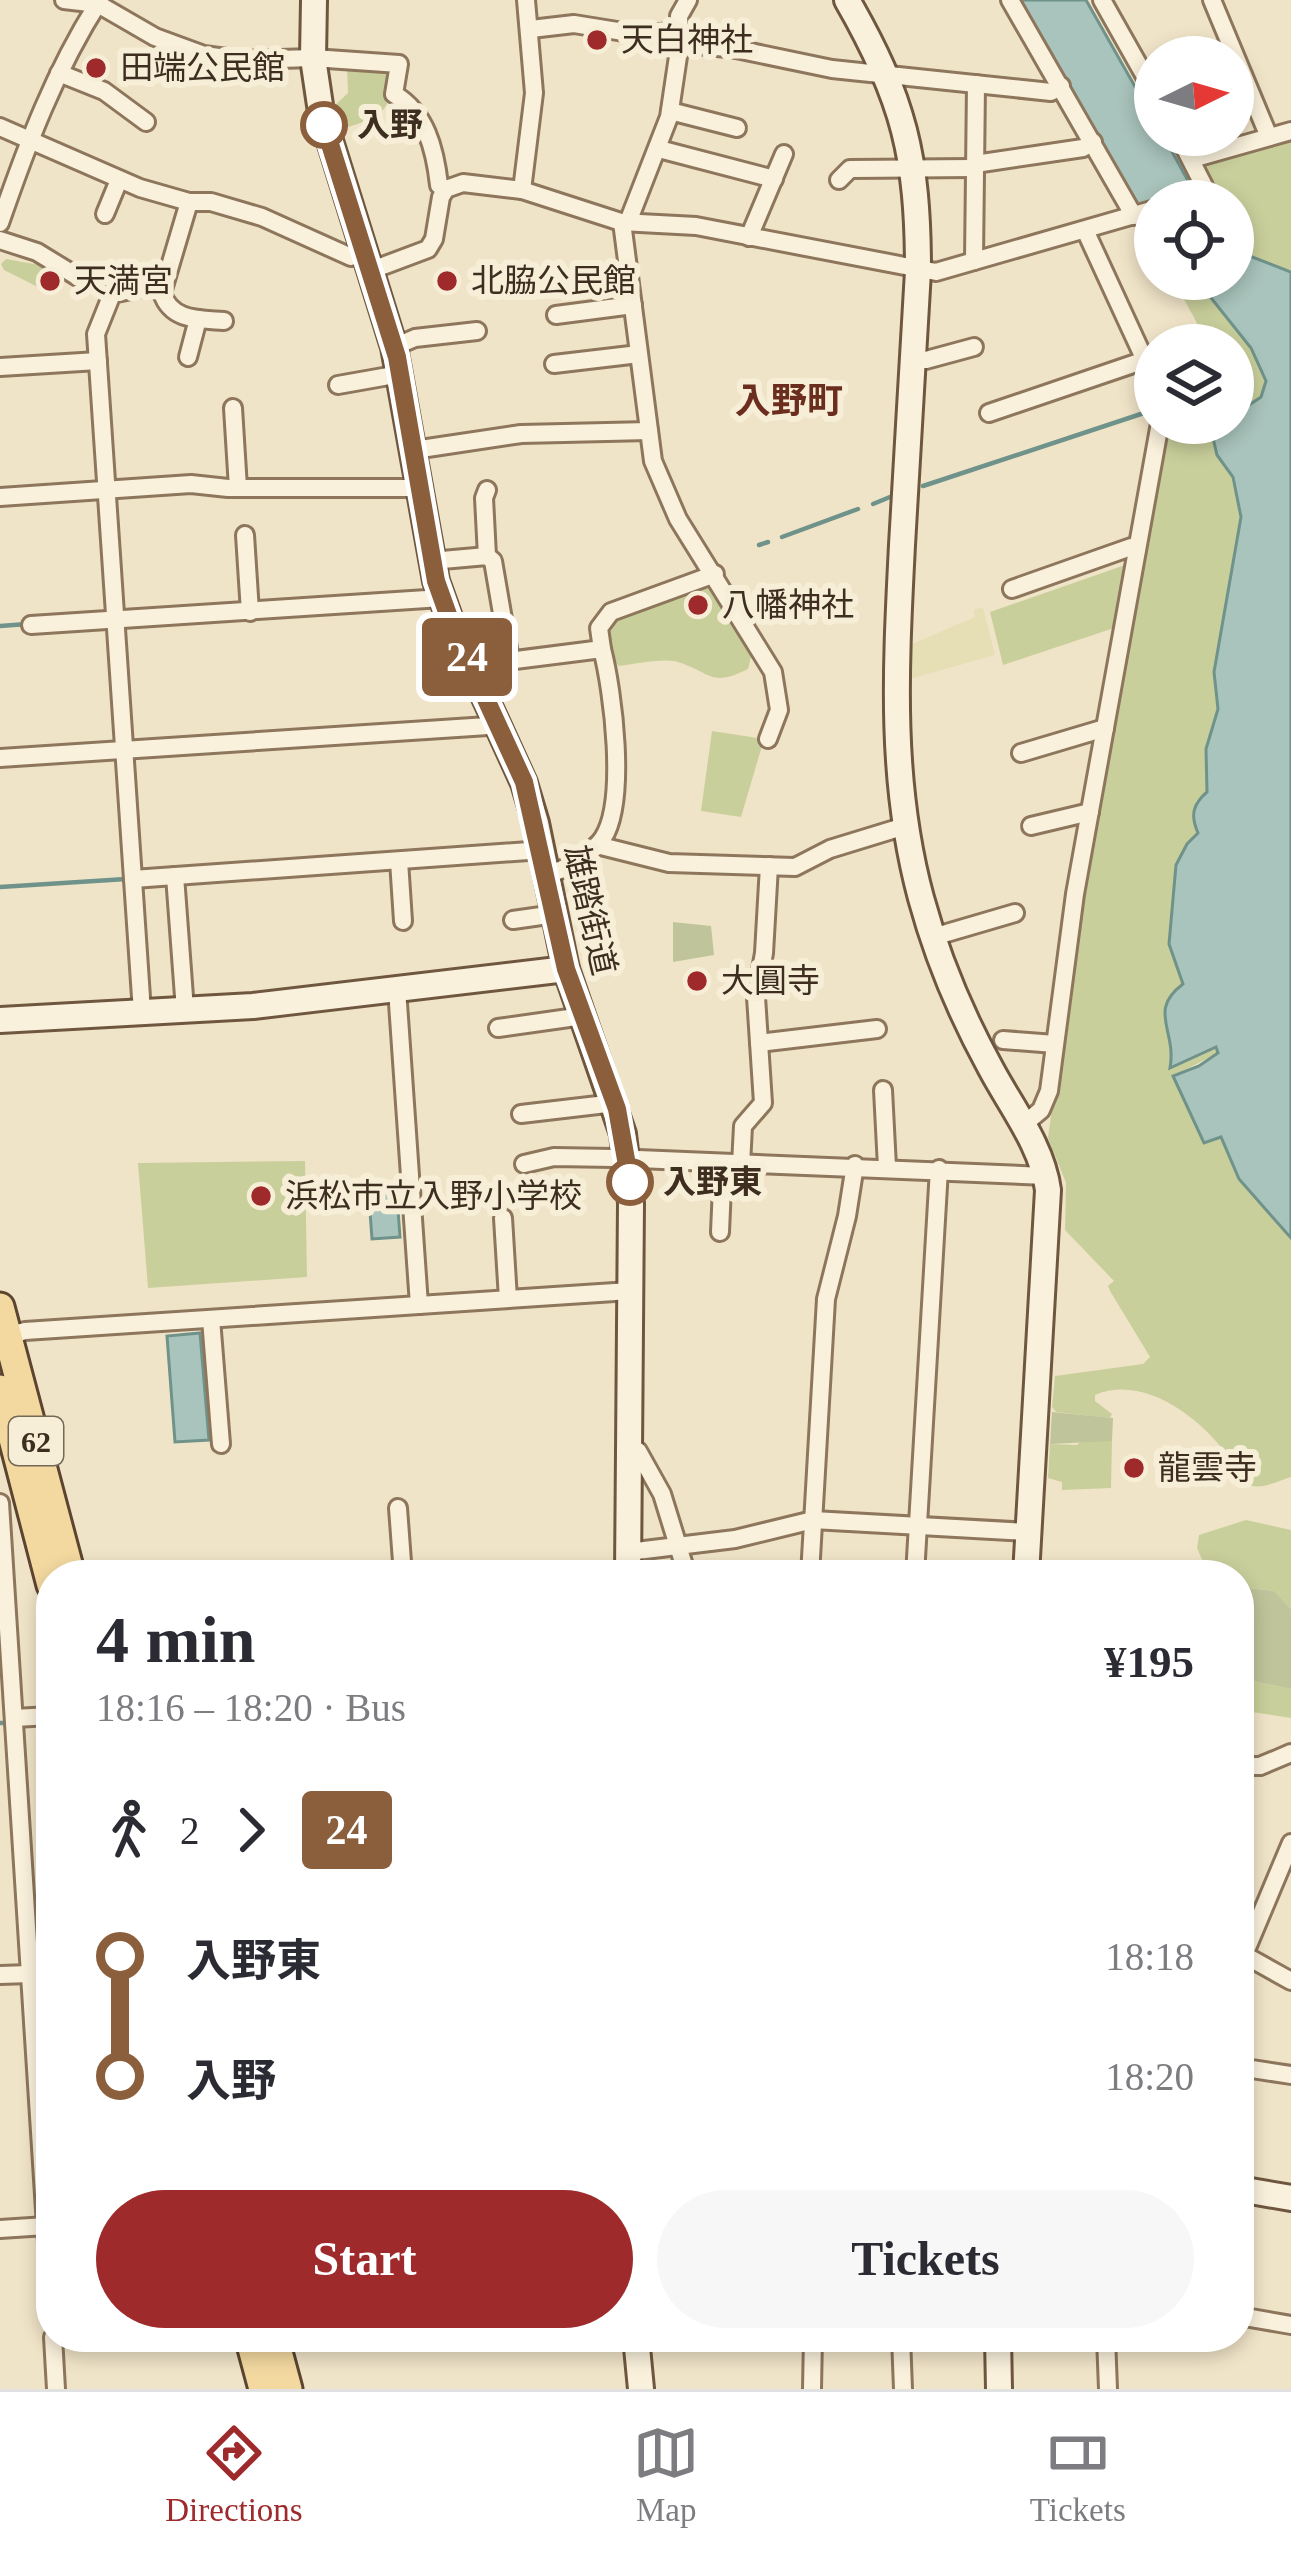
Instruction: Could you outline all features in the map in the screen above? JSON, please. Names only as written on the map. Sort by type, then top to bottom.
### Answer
[{"type":"main road","name":"62","points":[[0,1307],[67,1560]]},
{"type":"main road","name":"62","points":[[0,1389],[11,1466],[43,1560]]},
{"type":"main road","points":[[253,2352],[263,2389]]},
{"type":"main road","points":[[278,2352],[288,2389]]},
{"type":"street","points":[[64,0],[99,2],[155,38],[204,55],[399,64],[394,94],[418,113],[431,143],[439,185],[446,189]]},
{"type":"street","name":"雄踏街道","points":[[314,0],[313,58],[328,143],[394,347],[431,561],[442,598],[524,782],[566,969],[615,1102],[628,1159],[628,1560]]},
{"type":"street","points":[[522,190],[535,93],[526,0]]},
{"type":"street","points":[[688,0],[679,16],[670,111],[626,222],[633,305],[653,461],[678,519],[778,684],[779,710],[768,740]]},
{"type":"street","points":[[847,0],[888,75],[914,168],[918,269],[894,706],[905,826],[933,937],[972,1032],[1046,1176],[1027,1560]]},
{"type":"street","points":[[1010,0],[1134,201]]},
{"type":"street","points":[[1102,0],[1134,57]]},
{"type":"street","points":[[1212,0],[1269,136]]},
{"type":"street","points":[[0,224],[28,141],[76,34],[99,2]]},
{"type":"street","points":[[531,29],[574,24],[679,37],[888,75],[1051,92],[1060,86]]},
{"type":"street","points":[[58,74],[104,91],[146,122]]},
{"type":"street","points":[[974,261],[976,84]]},
{"type":"street","points":[[670,111],[737,128]]},
{"type":"street","points":[[0,128],[119,180],[189,202],[211,202],[262,217],[369,261],[424,252],[432,245],[446,189],[481,183],[522,190],[626,222],[679,224],[936,272],[1134,216]]},
{"type":"street","points":[[1192,159],[1291,130]]},
{"type":"street","points":[[838,180],[850,170],[975,166],[1084,148],[1094,142]]},
{"type":"street","points":[[658,149],[774,179]]},
{"type":"street","points":[[749,236],[784,154]]},
{"type":"street","points":[[1190,156],[1203,180]]},
{"type":"street","points":[[105,214],[119,180]]},
{"type":"street","points":[[189,202],[164,283],[165,303],[172,311],[198,319],[224,321]]},
{"type":"street","points":[[1084,230],[1134,337]]},
{"type":"street","points":[[0,240],[37,252],[86,282]]},
{"type":"street","points":[[142,1012],[96,334],[112,294],[164,283]]},
{"type":"street","points":[[556,315],[633,305]]},
{"type":"street","points":[[188,358],[198,319]]},
{"type":"street","points":[[394,347],[415,338],[477,331]]},
{"type":"street","points":[[913,360],[974,347]]},
{"type":"street","points":[[554,364],[639,354]]},
{"type":"street","points":[[0,367],[98,361]]},
{"type":"street","points":[[989,413],[1134,365]]},
{"type":"street","points":[[338,385],[400,374]]},
{"type":"street","points":[[233,408],[238,488]]},
{"type":"street","points":[[414,450],[521,434],[649,431]]},
{"type":"street","points":[[1023,1125],[1046,1102],[1090,812],[1156,444]]},
{"type":"street","points":[[0,497],[190,484],[419,488]]},
{"type":"street","points":[[487,490],[487,556]]},
{"type":"street","points":[[245,535],[250,612]]},
{"type":"street","points":[[1012,589],[1131,547],[1137,549]]},
{"type":"street","points":[[431,561],[487,556],[493,561],[510,660]]},
{"type":"street","points":[[133,879],[399,861],[545,862],[561,871],[597,845],[609,820],[615,753],[612,686],[598,628],[611,612],[715,574]]},
{"type":"street","points":[[32,625],[442,598]]},
{"type":"street","points":[[473,669],[602,650]]},
{"type":"street","points":[[0,758],[488,726],[499,721]]},
{"type":"street","points":[[1021,753],[1105,728]]},
{"type":"street","points":[[1031,826],[1090,812]]},
{"type":"street","points":[[597,845],[669,863],[805,864],[830,849],[905,826]]},
{"type":"street","points":[[399,861],[403,920]]},
{"type":"street","points":[[720,1232],[742,1126],[763,1103],[756,997],[764,953],[769,866]]},
{"type":"street","points":[[175,876],[185,1010]]},
{"type":"street","points":[[933,937],[1016,913]]},
{"type":"street","points":[[513,920],[555,914]]},
{"type":"street","points":[[0,1020],[185,1010],[566,969]]},
{"type":"street","points":[[397,989],[419,1306]]},
{"type":"street","points":[[498,1028],[583,1016]]},
{"type":"street","points":[[759,1043],[877,1029]]},
{"type":"street","points":[[1003,1040],[1055,1044]]},
{"type":"street","points":[[883,1090],[887,1167]]},
{"type":"street","points":[[520,1114],[615,1102]]},
{"type":"street","points":[[524,1164],[554,1157],[1046,1176]]},
{"type":"street","points":[[811,1560],[826,1290],[844,1234],[855,1166]]},
{"type":"street","points":[[916,1560],[939,1169]]},
{"type":"street","points":[[503,1218],[508,1299]]},
{"type":"street","points":[[8,1336],[25,1331],[630,1291]]},
{"type":"street","points":[[211,1319],[221,1444]]},
{"type":"street","points":[[628,1450],[638,1450],[652,1474],[684,1560]]},
{"type":"street","points":[[0,1503],[9,1716],[36,2057]]},
{"type":"street","points":[[398,1508],[402,1560]]},
{"type":"street","points":[[639,1560],[813,1520],[1029,1532]]},
{"type":"street","points":[[1254,1766],[1291,1754]]},
{"type":"street","points":[[1254,1925],[1291,1843]]},
{"type":"street","points":[[1254,1961],[1291,1981]]},
{"type":"street","points":[[0,1976],[30,1973]]},
{"type":"street","points":[[1254,2069],[1291,2075]]},
{"type":"street","points":[[1254,2192],[1291,2198]]},
{"type":"street","points":[[0,2229],[36,2227]]},
{"type":"street","points":[[1254,2319],[1291,2325]]},
{"type":"street","points":[[54,2352],[56,2389]]},
{"type":"street","points":[[637,2352],[641,2389]]},
{"type":"street","points":[[790,2389],[812,2387],[813,2352]]},
{"type":"street","points":[[902,2352],[903,2389]]},
{"type":"street","points":[[998,2352],[999,2389]]},
{"type":"street","points":[[1107,2352],[1108,2389]]},
{"type":"shaded area","points":[[983,607],[995,655],[910,679],[912,644],[975,617],[974,610]]},
{"type":"shaded area","points":[[32,1890],[36,1890],[36,1963]]},
{"type":"green space","points":[[347,67],[386,70],[390,95],[374,117],[341,129],[335,126],[332,108],[348,93]]},
{"type":"green space","points":[[1291,136],[1291,271],[1254,257],[1254,180],[1212,180],[1204,162],[1254,156],[1254,147]]},
{"type":"green space","points":[[6,259],[45,266],[64,275],[60,291],[52,294],[4,270],[1,264]]},
{"type":"green space","points":[[1184,300],[1213,300],[1232,324],[1198,324]]},
{"type":"green space","points":[[1254,355],[1266,381],[1254,402]]},
{"type":"green space","points":[[1162,444],[1220,444],[1241,516],[1214,672],[1218,709],[1206,749],[1207,792],[1196,801],[1198,832],[1181,853],[1169,944],[1183,984],[1173,993],[1166,1012],[1171,1067],[1216,1046],[1218,1053],[1173,1076],[1203,1142],[1221,1137],[1239,1180],[1291,1238],[1291,1477],[1251,1485],[1200,1425],[1150,1394],[1113,1390],[1095,1395],[1095,1401],[1112,1414],[1110,1418],[1056,1412],[1052,1407],[1055,1376],[1143,1364],[1150,1357],[1110,1291],[1108,1286],[1114,1281],[1065,1230],[1066,1183],[1048,1138],[1081,895]]},
{"type":"green space","points":[[1125,565],[1114,628],[1003,665],[990,612]]},
{"type":"green space","points":[[711,584],[753,649],[748,669],[719,678],[674,661],[619,666],[614,662],[606,621]]},
{"type":"green space","points":[[712,731],[764,739],[741,817],[701,811]]},
{"type":"green space","points":[[673,922],[711,926],[714,955],[673,962]]},
{"type":"green space","points":[[305,1161],[307,1277],[148,1288],[138,1163]]},
{"type":"green space","points":[[1052,1412],[1113,1418],[1112,1441],[1050,1444]]},
{"type":"green space","points":[[1083,1439],[1112,1441],[1111,1488],[1062,1490],[1062,1482],[1048,1478],[1050,1444],[1077,1445]]},
{"type":"green space","points":[[1246,1520],[1291,1530],[1291,1609],[1274,1591],[1254,1589],[1254,1560],[1202,1560],[1197,1548],[1199,1535]]},
{"type":"green space","points":[[1254,1589],[1274,1591],[1291,1609],[1291,1689],[1254,1681]]},
{"type":"green space","points":[[1254,1681],[1291,1689],[1291,1718],[1254,1712]]},
{"type":"water","points":[[1018,0],[1086,0],[1134,85],[1134,156],[1174,156],[1188,180],[1134,180],[1134,200]]},
{"type":"water","points":[[1254,258],[1291,272],[1291,1238],[1239,1179],[1221,1137],[1204,1143],[1173,1076],[1218,1053],[1216,1047],[1170,1068],[1165,1012],[1172,994],[1183,984],[1169,944],[1176,865],[1198,833],[1194,810],[1207,792],[1206,749],[1218,709],[1214,672],[1241,517],[1233,477],[1214,444],[1254,444],[1254,402],[1261,397],[1266,381],[1254,355],[1254,324],[1232,324],[1213,300],[1254,300]]},
{"type":"water","points":[[396,1182],[400,1237],[372,1239],[368,1184]]},
{"type":"water","points":[[200,1333],[209,1440],[175,1442],[167,1336]]},
{"type":"waterway","points":[[923,486],[1134,416]]},
{"type":"waterway","points":[[873,504],[890,497]]},
{"type":"waterway","points":[[782,537],[858,509]]},
{"type":"waterway","points":[[759,545],[768,542]]},
{"type":"waterway","points":[[0,626],[27,624]]},
{"type":"waterway","points":[[0,887],[126,879]]},
{"type":"waterway","points":[[0,1723],[5,1723]]},
{"type":"bus line","name":"24","points":[[324,125],[397,357],[436,581],[524,782],[566,969],[617,1109],[630,1182]]},
{"type":"place","name":"天白神社","points":[[597,40]]},
{"type":"place","name":"田端公民館","points":[[96,68]]},
{"type":"place","name":"入野","points":[[324,125]]},
{"type":"place","name":"天満宮","points":[[50,281]]},
{"type":"place","name":"北脇公民館","points":[[447,281]]},
{"type":"place","name":"八幡神社","points":[[698,605]]},
{"type":"place","name":"大圓寺","points":[[697,981]]},
{"type":"place","name":"入野東","points":[[630,1182]]},
{"type":"place","name":"浜松市立入野小学校","points":[[261,1196]]},
{"type":"place","name":"龍雲寺","points":[[1134,1468]]},
{"type":"district","name":"入野町","points":[[789,401]]}]
